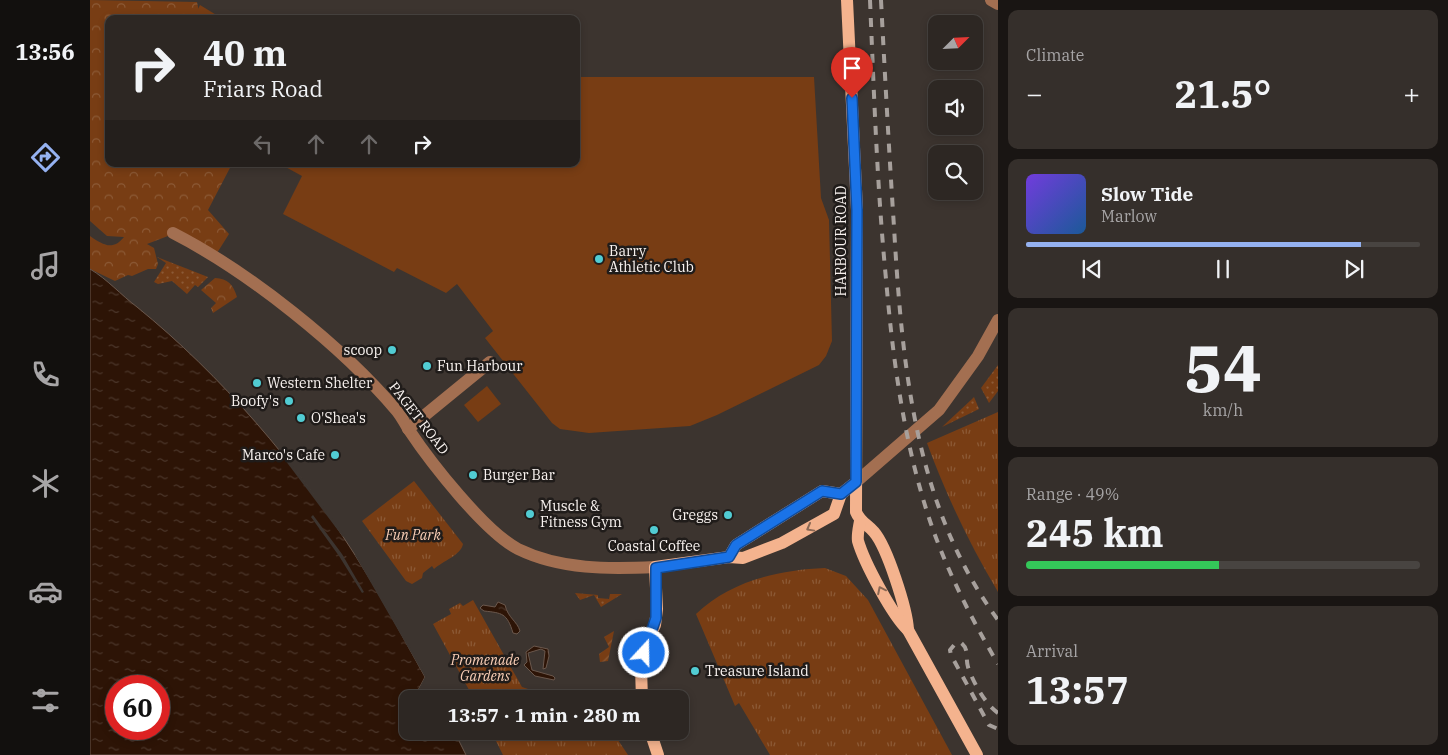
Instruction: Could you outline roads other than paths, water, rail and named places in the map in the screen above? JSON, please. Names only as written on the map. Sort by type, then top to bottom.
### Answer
[{"type":"main road","name":"HARBOUR ROAD","points":[[847,0],[857,210],[856,512],[860,521],[858,540],[895,616],[908,630]]},
{"type":"main road","points":[[642,690],[641,668],[647,641],[655,625],[657,609],[656,568],[729,557],[743,558],[763,552],[834,514],[841,494],[856,482]]},
{"type":"main road","points":[[729,557],[736,545],[822,491],[841,494]]},
{"type":"main road","points":[[860,521],[874,532],[906,609],[908,630],[977,755]]},
{"type":"main road","points":[[653,740],[658,755]]},
{"type":"street","points":[[991,0],[998,4]]},
{"type":"street","name":"PAGET ROAD","points":[[173,233],[232,269],[300,320],[376,388],[399,413],[408,429],[482,520],[505,542],[548,561],[570,565],[656,568]]},
{"type":"street","points":[[856,482],[939,410],[978,356],[998,320]]},
{"type":"street","points":[[408,429],[490,362]]},
{"type":"water","points":[[90,269],[168,333],[228,391],[283,454],[332,521],[391,615],[425,677],[418,690],[399,690],[399,740],[458,740],[466,755],[90,755]]},
{"type":"water","points":[[498,602],[505,605],[508,613],[519,628],[520,631],[517,634],[513,633],[503,615],[484,611],[480,608],[483,605],[495,607]]},
{"type":"water","points":[[534,646],[548,649],[549,656],[546,668],[543,669],[545,651],[541,649],[528,653],[532,670],[553,676],[554,680],[535,676],[524,665],[527,662],[526,652]]},
{"type":"railway","points":[[870,0],[883,244],[892,340],[906,432],[921,492],[944,558],[960,594],[998,664]]},
{"type":"railway","points":[[881,0],[897,278],[908,381],[930,481],[947,530],[970,576],[998,620]]},
{"type":"railway","points":[[998,713],[984,698],[973,679],[968,667],[965,647],[960,642],[955,644],[950,650],[951,655],[989,725],[998,729]]},
{"type":"place","name":"Barry Athletic Club","points":[[599,259]]},
{"type":"place","name":"scoop","points":[[392,350]]},
{"type":"place","name":"Fun Harbour","points":[[427,366]]},
{"type":"place","name":"Western Shelter","points":[[257,383]]},
{"type":"place","name":"Boofy's","points":[[289,401]]},
{"type":"place","name":"O'Shea's","points":[[301,418]]},
{"type":"place","name":"Marco's Cafe","points":[[335,455]]},
{"type":"place","name":"Burger Bar","points":[[473,475]]},
{"type":"place","name":"Muscle & Fitness Gym","points":[[530,514]]},
{"type":"place","name":"Greggs","points":[[728,515]]},
{"type":"place","name":"Coastal Coffee","points":[[654,530]]},
{"type":"place","name":"Treasure Island","points":[[695,671]]},
{"type":"park label","name":"Fun Park","points":[[413,535]]},
{"type":"park label","name":"Promenade Gardens","points":[[485,668]]}]
